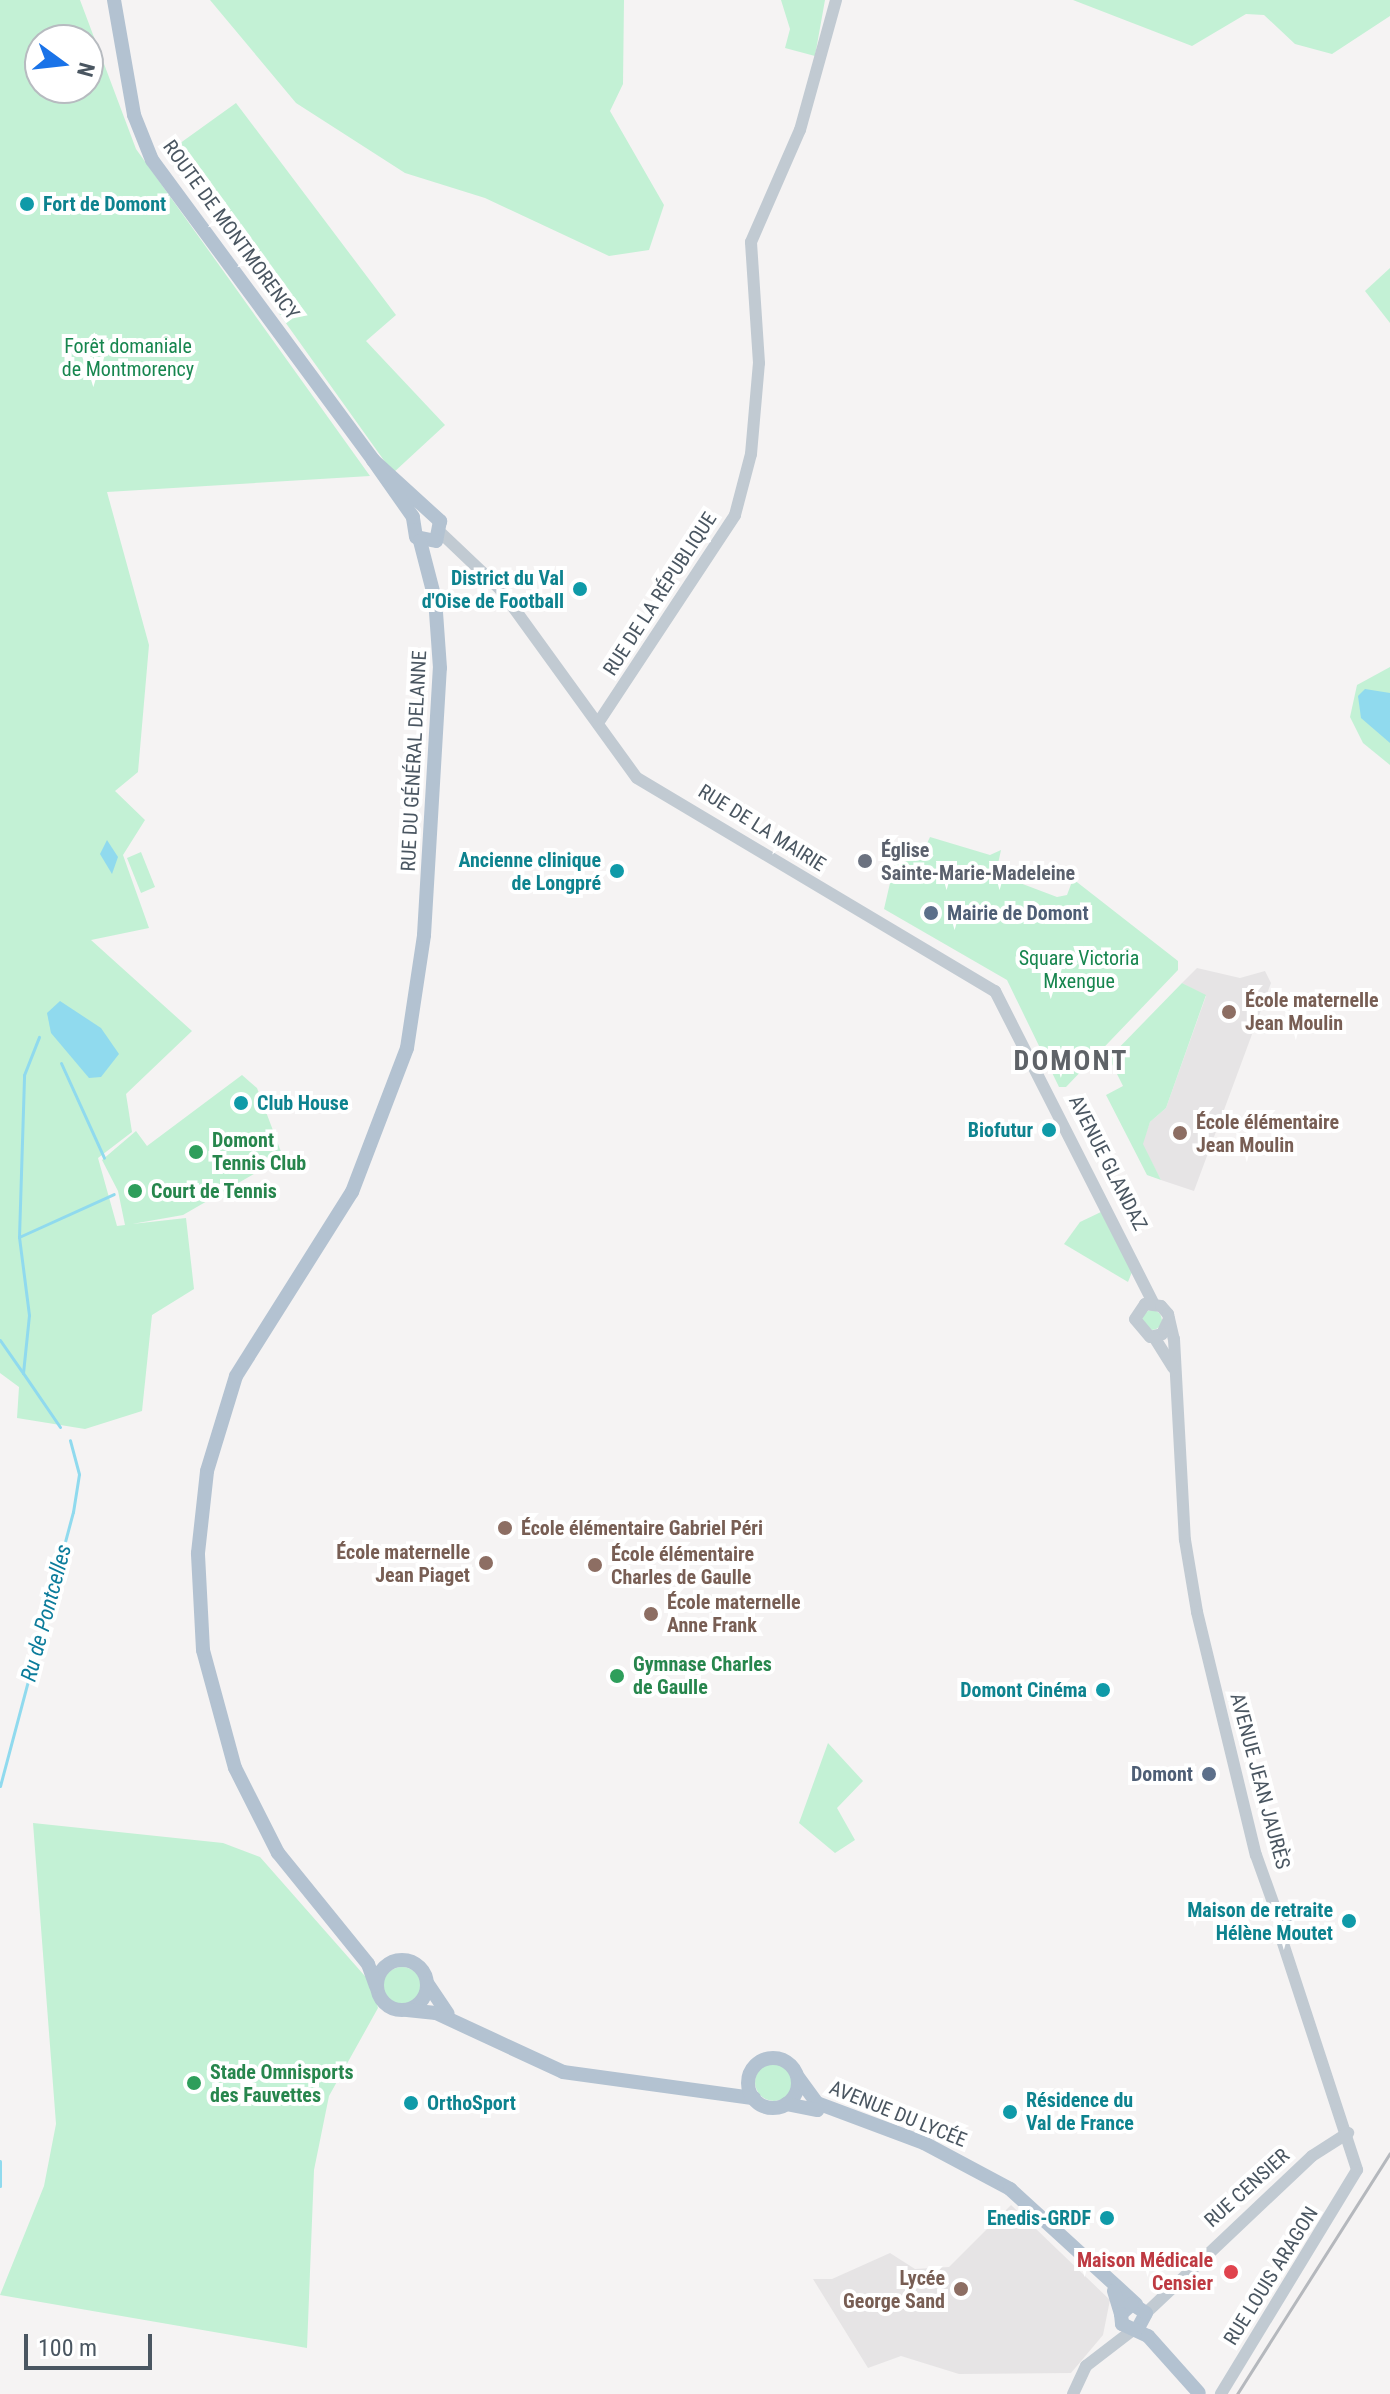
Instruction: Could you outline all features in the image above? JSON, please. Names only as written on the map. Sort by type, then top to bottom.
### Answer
[{"type":"main road","name":"ROUTE DE MONTMORENCY","points":[[114,0],[134,115],[152,160],[427,537],[440,521],[429,515],[373,460]]},
{"type":"main road","points":[[427,537],[429,515]]},
{"type":"main road","name":"RUE DU GÉNÉRAL DELANNE","points":[[376,1986],[354,1946],[285,1863],[245,1791],[210,1685],[199,1592],[203,1494],[220,1421],[246,1353],[321,1240],[373,1126],[418,988],[441,653],[426,561],[427,537]]},
{"type":"main road","points":[[354,1946],[391,1962],[413,1962],[427,1983],[436,2005],[468,2026],[610,2081]]},
{"type":"main road","points":[[391,1962],[376,1986],[386,2005],[436,2013],[548,2068],[610,2081],[754,2098],[769,2107],[786,2104],[798,2077],[776,2058],[750,2074],[708,2092]]},
{"type":"main road","points":[[407,2010],[424,1997],[427,1983]]},
{"type":"main road","points":[[750,2074],[754,2098]]},
{"type":"main road","name":"AVENUE DU LYCÉE","points":[[798,2077],[817,2103],[924,2143],[1010,2189],[1143,2312],[1199,2394]]},
{"type":"main road","name":"AVENUE DU LYCÉE","points":[[786,2104],[896,2137],[994,2187],[1081,2256],[1118,2297],[1121,2317],[1199,2394]]},
{"type":"main road","points":[[1121,2317],[1143,2312]]},
{"type":"main road","points":[[1135,2330],[1143,2312]]},
{"type":"street","name":"RUE DE LA RÉPUBLIQUE","points":[[598,723],[730,527],[741,495],[759,363],[751,242],[764,199],[800,130],[836,0]]},
{"type":"street","name":"RUE DE LA MAIRIE","points":[[427,537],[500,589],[640,780],[915,938],[1002,1000]]},
{"type":"street","name":"AVENUE GLANDAZ","points":[[1002,1000],[1153,1303],[1169,1319]]},
{"type":"street","name":"AVENUE JEAN JAURÈS","points":[[1153,1303],[1135,1319],[1141,1332],[1154,1337],[1175,1377]]},
{"type":"street","name":"AVENUE JEAN JAURÈS","points":[[1169,1319],[1185,1540],[1197,1612],[1256,1855],[1276,1911],[1286,1919],[1281,1937],[1348,2133],[1354,2179]]},
{"type":"street","points":[[1154,1337],[1169,1319]]},
{"type":"street","name":"RUE CENSIER","points":[[1143,2312],[1312,2156],[1348,2133]]},
{"type":"street","name":"RUE LOUIS ARAGON","points":[[1221,2394],[1354,2179]]},
{"type":"street","points":[[1115,2338],[1121,2317]]},
{"type":"street","points":[[1073,2394],[1086,2366],[1115,2338],[1135,2330]]},
{"type":"shaded area","points":[[1197,968],[1240,978],[1265,971],[1271,983],[1194,1191],[1161,1180],[1142,1144],[1150,1122],[1166,1108],[1206,996],[1182,983]]},
{"type":"shaded area","name":"Lycée George Sand","points":[[1011,2205],[1110,2300],[1103,2335],[1071,2373],[959,2374],[901,2356],[868,2368],[813,2279],[832,2279],[890,2253],[915,2269],[949,2267]]},
{"type":"green space","name":"Forêt domaniale de Montmorency","points":[[0,0],[80,0],[89,24],[24,24],[24,104],[104,104],[104,64],[136,149],[370,476],[107,492],[149,645],[138,772],[115,791],[145,820],[123,855],[149,928],[91,940],[192,1031],[126,1094],[132,1132],[98,1158],[117,1226],[125,1225],[118,1191],[102,1160],[136,1131],[147,1146],[242,1075],[257,1088],[283,1157],[183,1215],[132,1224],[186,1218],[194,1289],[152,1315],[142,1411],[85,1429],[17,1418],[19,1387],[0,1373]]},
{"type":"green space","points":[[210,0],[624,0],[623,84],[610,111],[664,205],[649,250],[609,256],[485,198],[405,173],[296,103]]},
{"type":"green space","points":[[781,0],[825,0],[815,56],[785,48],[790,29]]},
{"type":"green space","points":[[1073,0],[1390,0],[1390,16],[1332,54],[1295,44],[1264,15],[1246,14],[1192,46]]},
{"type":"green space","points":[[236,103],[396,315],[366,341],[445,425],[393,473],[165,154]]},
{"type":"green space","points":[[1390,268],[1390,323],[1365,291]]},
{"type":"green space","points":[[1390,667],[1390,765],[1363,743],[1350,717],[1357,685]]},
{"type":"green space","name":"Square Victoria Mxengue","points":[[930,837],[990,855],[1001,850],[994,882],[1012,880],[1057,897],[1067,895],[1073,879],[1178,961],[1178,970],[1066,1087],[1059,1087],[1007,980],[884,909],[899,844],[923,852]]},
{"type":"green space","points":[[141,852],[155,887],[141,893],[127,858]]},
{"type":"green space","points":[[1182,983],[1206,995],[1166,1108],[1150,1122],[1143,1144],[1161,1180],[1147,1175],[1106,1095],[1123,1086],[1109,1058]]},
{"type":"green space","points":[[1101,1212],[1132,1272],[1128,1282],[1064,1244],[1080,1222]]},
{"type":"green space","points":[[1152,1310],[1159,1313],[1162,1320],[1159,1327],[1152,1330],[1145,1327],[1142,1320],[1145,1313]]},
{"type":"green space","points":[[828,1743],[863,1781],[837,1808],[855,1840],[835,1853],[799,1823]]},
{"type":"green space","name":"Stade Omnisports des Fauvettes","points":[[33,1823],[223,1843],[260,1857],[371,1983],[378,2008],[329,2096],[314,2170],[307,2348],[0,2295],[44,2186],[56,2124]]},
{"type":"green space","points":[[402,1967],[415,1973],[421,1986],[415,1999],[402,2005],[389,1999],[383,1986],[389,1973]]},
{"type":"green space","points":[[774,2063],[787,2069],[793,2082],[787,2095],[774,2101],[761,2095],[755,2082],[761,2069]]},
{"type":"water","points":[[1365,689],[1390,693],[1390,743],[1361,718],[1358,696]]},
{"type":"water","points":[[107,840],[118,857],[112,874],[100,854]]},
{"type":"water","points":[[60,1001],[101,1028],[119,1054],[101,1077],[89,1078],[51,1033],[47,1013]]},
{"type":"waterway","points":[[19,1237],[24,1075],[39,1037]]},
{"type":"waterway","name":"Ru de Pontcelles","points":[[61,1063],[104,1158]]},
{"type":"waterway","name":"Ru de Pontcelles","points":[[60,1427],[23,1373],[29,1315],[19,1237],[114,1194]]},
{"type":"waterway","name":"Ru de Pontcelles","points":[[0,1340],[23,1373]]},
{"type":"waterway","name":"Ru de Pontcelles","points":[[0,1786],[73,1512],[79,1474],[70,1440]]},
{"type":"waterway","name":"Ru de Pontcelles","points":[[0,2161],[0,2186]]},
{"type":"railway","points":[[1237,2394],[1390,2153]]},
{"type":"place","name":"Fort de Domont","points":[[27,204]]},
{"type":"place","name":"District du Val d'Oise de Football","points":[[580,589]]},
{"type":"place","name":"Église Sainte-Marie-Madeleine","points":[[865,861]]},
{"type":"place","name":"Ancienne clinique de Longpré","points":[[617,871]]},
{"type":"place","name":"Mairie de Domont","points":[[931,913]]},
{"type":"place","name":"École maternelle Jean Moulin","points":[[1229,1012]]},
{"type":"place","name":"Club House","points":[[241,1103]]},
{"type":"place","name":"Biofutur","points":[[1049,1130]]},
{"type":"place","name":"École élémentaire Jean Moulin","points":[[1180,1133]]},
{"type":"place","name":"Domont Tennis Club","points":[[196,1152]]},
{"type":"place","name":"Court de Tennis","points":[[135,1191]]},
{"type":"place","name":"École élémentaire Gabriel Péri","points":[[505,1528]]},
{"type":"place","name":"École maternelle Jean Piaget","points":[[486,1563]]},
{"type":"place","name":"École élémentaire Charles de Gaulle","points":[[595,1565]]},
{"type":"place","name":"École maternelle Anne Frank","points":[[651,1614]]},
{"type":"place","name":"Gymnase Charles de Gaulle","points":[[617,1676]]},
{"type":"place","name":"Domont Cinéma","points":[[1103,1690]]},
{"type":"place","name":"Domont","points":[[1209,1774]]},
{"type":"place","name":"Maison de retraite Hélène Moutet","points":[[1349,1921]]},
{"type":"place","name":"Stade Omnisports des Fauvettes","points":[[194,2083]]},
{"type":"place","name":"OrthoSport","points":[[411,2103]]},
{"type":"place","name":"Résidence du Val de France","points":[[1010,2112]]},
{"type":"place","name":"Enedis-GRDF","points":[[1107,2218]]},
{"type":"place","name":"Maison Médicale Censier","points":[[1231,2272]]},
{"type":"place","name":"Lycée George Sand","points":[[961,2289]]},
{"type":"district","name":"DOMONT","points":[[1071,1061]]}]
